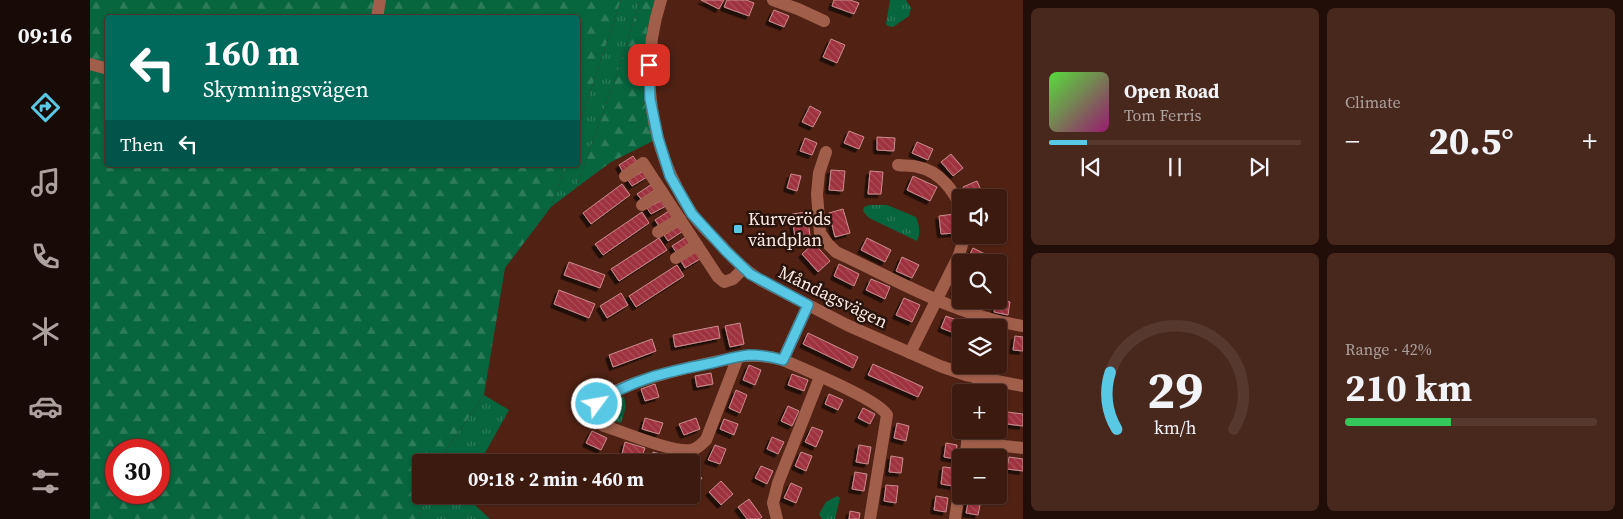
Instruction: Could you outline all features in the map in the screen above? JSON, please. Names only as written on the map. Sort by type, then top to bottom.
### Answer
[{"type":"street","points":[[378,15],[380,0]]},
{"type":"street","name":"Måndagsvägen","points":[[661,0],[649,52],[650,99],[658,138],[670,176],[692,214],[744,268],[762,281],[808,305],[940,366],[979,378],[1023,386]]},
{"type":"street","points":[[773,0],[824,21]]},
{"type":"street","points":[[90,64],[105,68]]},
{"type":"street","points":[[826,152],[818,173],[817,194],[820,233],[836,252],[955,308],[995,322],[1023,326]]},
{"type":"street","points":[[626,176],[643,163],[718,277],[724,282],[733,279],[744,268]]},
{"type":"street","points":[[898,165],[917,167],[933,172],[952,192]]},
{"type":"street","points":[[642,205],[662,192]]},
{"type":"street","points":[[658,232],[680,219]]},
{"type":"street","points":[[910,353],[959,256],[962,244]]},
{"type":"street","points":[[676,258],[697,245]]},
{"type":"street","points":[[783,360],[808,305]]},
{"type":"street","points":[[738,357],[706,440],[697,448],[689,451],[674,449],[604,426],[598,422],[595,416],[594,409],[597,404],[624,387],[652,377],[682,369],[738,357],[748,355],[783,360],[853,392],[884,410],[887,415],[870,519]]},
{"type":"street","points":[[777,519],[773,503],[778,483],[820,377]]},
{"type":"street","points":[[978,384],[979,378]]},
{"type":"street","points":[[982,439],[1023,448]]},
{"type":"street","points":[[955,519],[957,504]]},
{"type":"green space","points":[[90,0],[621,0],[580,122],[580,15],[105,15],[105,167],[564,167],[551,207],[505,268],[484,395],[443,454],[412,454],[412,504],[424,504],[419,519],[90,519]]},
{"type":"green space","points":[[621,0],[640,0],[618,71],[576,188],[551,207],[564,167],[580,167],[580,122]]},
{"type":"green space","points":[[640,0],[655,0],[646,36],[643,75],[644,100],[653,141],[611,162],[576,188],[618,71]]},
{"type":"green space","points":[[890,0],[906,0],[911,8],[909,16],[893,27],[886,24]]},
{"type":"green space","points":[[887,205],[916,217],[919,229],[917,241],[869,218],[863,211],[864,207]]},
{"type":"green space","points":[[484,395],[509,410],[484,454],[443,454]]},
{"type":"green space","points":[[624,396],[626,407],[621,423],[606,417],[602,408]]},
{"type":"green space","points":[[837,496],[840,498],[835,519],[822,519],[819,514],[826,502]]},
{"type":"green space","points":[[424,504],[474,504],[490,519],[419,519]]},
{"type":"building","points":[[701,0],[724,0],[719,9]]},
{"type":"building","points":[[727,0],[746,0],[754,3],[749,16],[724,7]]},
{"type":"building","points":[[834,0],[850,0],[859,3],[854,14],[832,6]]},
{"type":"building","points":[[774,10],[789,16],[784,27],[769,21]]},
{"type":"building","points":[[831,39],[845,45],[837,63],[823,57]]},
{"type":"building","points":[[810,106],[821,112],[813,127],[802,122]]},
{"type":"building","points":[[849,131],[864,137],[859,149],[844,143]]},
{"type":"building","points":[[877,137],[895,138],[894,151],[877,150]]},
{"type":"building","points":[[805,138],[817,143],[812,155],[800,151]]},
{"type":"building","points":[[917,142],[933,149],[928,160],[912,153]]},
{"type":"building","points":[[951,154],[963,168],[953,176],[941,162]]},
{"type":"building","points":[[633,156],[637,162],[623,172],[619,165]]},
{"type":"building","points":[[831,170],[845,171],[843,191],[829,190]]},
{"type":"building","points":[[643,171],[647,177],[632,186],[628,180]]},
{"type":"building","points":[[870,171],[883,172],[881,194],[868,194]]},
{"type":"building","points":[[791,174],[801,176],[797,191],[787,188]]},
{"type":"building","points":[[913,176],[937,187],[930,201],[907,190]]},
{"type":"building","points":[[977,181],[980,189],[964,189],[963,187]]},
{"type":"building","points":[[622,184],[630,195],[591,224],[583,213]]},
{"type":"building","points":[[652,184],[655,190],[641,199],[637,194]]},
{"type":"building","points":[[662,200],[666,206],[651,214],[647,208]]},
{"type":"building","points":[[843,209],[850,233],[835,237],[829,213]]},
{"type":"building","points":[[669,211],[673,217],[659,226],[655,220]]},
{"type":"building","points":[[642,212],[649,223],[603,255],[595,244]]},
{"type":"building","points":[[807,212],[810,236],[795,238],[792,214]]},
{"type":"building","points":[[952,214],[952,233],[941,234],[939,216]]},
{"type":"building","points":[[679,226],[683,231],[668,241],[664,235]]},
{"type":"building","points":[[686,237],[690,243],[676,252],[672,246]]},
{"type":"building","points":[[659,238],[667,250],[619,281],[611,269]]},
{"type":"building","points":[[867,238],[891,250],[885,262],[861,250]]},
{"type":"building","points":[[814,243],[830,261],[818,272],[802,254]]},
{"type":"building","points":[[973,248],[985,254],[970,254]]},
{"type":"building","points":[[696,252],[700,259],[685,268],[681,261]]},
{"type":"building","points":[[902,257],[919,265],[912,278],[896,271]]},
{"type":"building","points":[[569,262],[605,275],[600,288],[564,275]]},
{"type":"building","points":[[839,264],[859,274],[854,286],[834,276]]},
{"type":"building","points":[[677,265],[684,276],[636,307],[629,296]]},
{"type":"building","points":[[871,279],[890,287],[885,299],[866,290]]},
{"type":"building","points":[[559,290],[595,304],[589,318],[554,304]]},
{"type":"building","points":[[621,293],[628,305],[607,318],[600,306]]},
{"type":"building","points":[[904,298],[920,305],[912,322],[896,315]]},
{"type":"building","points":[[1007,301],[1010,302],[1008,315],[994,312],[995,309],[1007,309]]},
{"type":"building","points":[[946,316],[954,319],[952,319],[952,332],[941,328]]},
{"type":"building","points":[[740,323],[744,344],[730,347],[725,326]]},
{"type":"building","points":[[718,326],[720,338],[675,347],[673,335]]},
{"type":"building","points":[[808,333],[858,357],[853,368],[803,344]]},
{"type":"building","points":[[1015,336],[1023,337],[1023,351],[1013,350]]},
{"type":"building","points":[[652,339],[656,351],[613,367],[609,355]]},
{"type":"building","points":[[873,364],[923,387],[918,397],[868,375]]},
{"type":"building","points":[[749,365],[761,370],[755,385],[743,380]]},
{"type":"building","points":[[711,373],[713,384],[697,387],[695,376]]},
{"type":"building","points":[[792,374],[808,380],[804,391],[788,385]]},
{"type":"building","points":[[655,384],[659,397],[645,401],[641,389]]},
{"type":"building","points":[[736,390],[747,395],[740,413],[729,408]]},
{"type":"building","points":[[829,394],[843,400],[838,410],[825,404]]},
{"type":"building","points":[[788,406],[799,411],[792,426],[781,421]]},
{"type":"building","points":[[863,408],[875,414],[870,424],[858,418]]},
{"type":"building","points":[[1007,412],[1023,414],[1023,426],[1007,424]]},
{"type":"building","points":[[645,418],[663,423],[659,434],[642,429]]},
{"type":"building","points":[[696,418],[700,429],[684,435],[679,424]]},
{"type":"building","points":[[724,419],[738,424],[734,435],[720,429]]},
{"type":"building","points":[[897,423],[909,426],[906,441],[894,438]]},
{"type":"building","points":[[812,427],[823,431],[816,447],[805,442]]},
{"type":"building","points":[[592,431],[607,438],[601,450],[586,443]]},
{"type":"building","points":[[772,437],[784,442],[778,454],[767,449]]},
{"type":"building","points":[[625,442],[645,448],[643,454],[622,454]]},
{"type":"building","points":[[946,443],[957,445],[957,449],[952,449],[952,458],[944,457]]},
{"type":"building","points":[[715,445],[726,449],[720,464],[708,460]]},
{"type":"building","points":[[859,445],[871,447],[868,464],[856,462]]},
{"type":"building","points":[[801,452],[812,456],[806,471],[795,466]]},
{"type":"building","points":[[891,456],[903,458],[901,473],[889,472]]},
{"type":"building","points":[[1009,457],[1023,459],[1023,471],[1007,469]]},
{"type":"building","points":[[761,466],[773,471],[767,484],[755,478]]},
{"type":"building","points":[[943,467],[952,468],[952,486],[941,484]]},
{"type":"building","points":[[855,472],[867,474],[864,491],[852,489]]},
{"type":"building","points":[[721,481],[733,494],[721,505],[709,492]]},
{"type":"building","points":[[791,483],[802,488],[796,503],[784,498]]},
{"type":"building","points":[[886,485],[898,486],[896,503],[884,501]]},
{"type":"building","points":[[936,496],[948,498],[946,512],[934,510]]},
{"type":"building","points":[[749,499],[762,517],[759,519],[747,519],[738,507]]},
{"type":"building","points":[[968,504],[980,504],[978,515],[966,513]]},
{"type":"building","points":[[850,511],[860,513],[859,519],[849,519]]},
{"type":"place","name":"Kurveröds vändplan","points":[[738,229]]},
{"type":"route","points":[[597,404],[624,387],[682,369],[748,355],[768,356],[783,360],[808,305],[750,274],[692,214],[670,176],[658,138],[650,99],[649,65]]}]
